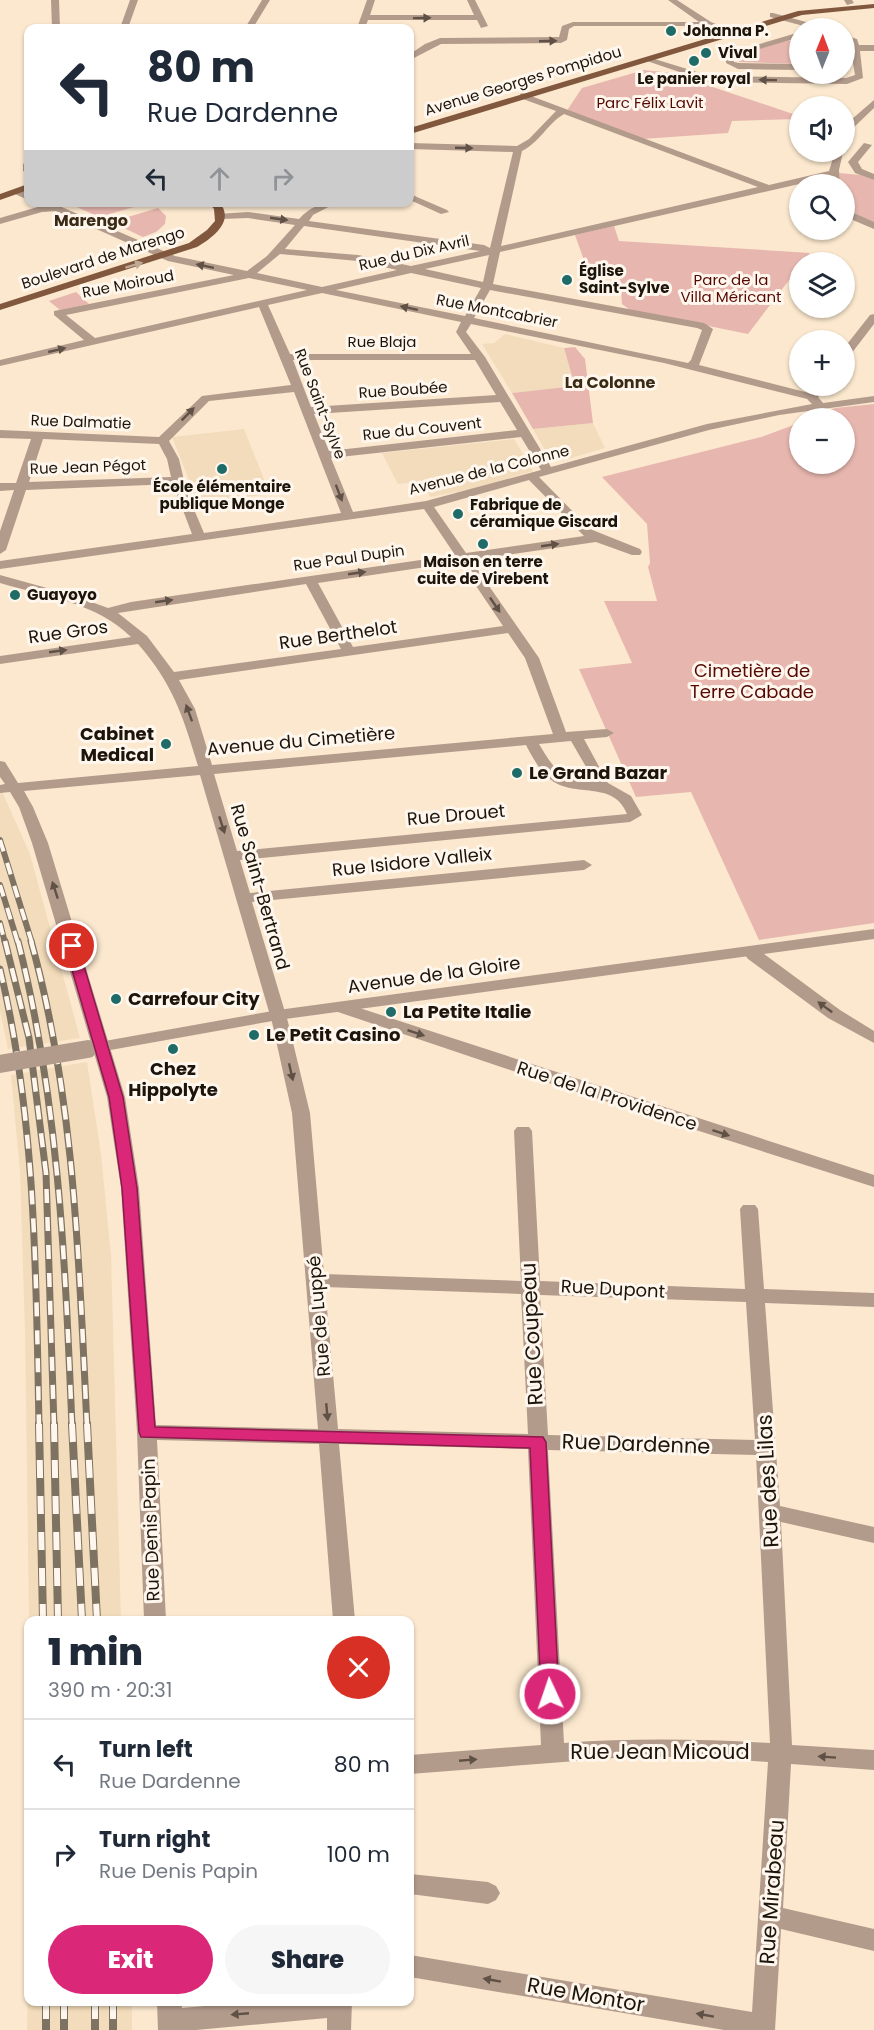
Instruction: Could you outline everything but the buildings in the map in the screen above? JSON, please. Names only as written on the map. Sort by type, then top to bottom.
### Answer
[{"type":"main road","name":"Avenue Georges Pompidou","points":[[414,123],[774,15],[849,1],[874,4]]},
{"type":"main road","name":"Avenue Georges Pompidou","points":[[414,130],[784,18],[816,10],[874,4]]},
{"type":"main road","points":[[0,197],[24,189]]},
{"type":"main road","name":"Boulevard de Marengo","points":[[0,307],[163,256],[203,239],[217,227],[217,207]]},
{"type":"street","points":[[55,0],[56,24]]},
{"type":"street","points":[[125,24],[134,0]]},
{"type":"street","points":[[251,24],[266,0]]},
{"type":"street","points":[[363,24],[371,0]]},
{"type":"street","points":[[471,0],[489,41]]},
{"type":"street","points":[[672,0],[708,24],[734,33]]},
{"type":"street","points":[[774,15],[789,20]]},
{"type":"street","points":[[365,18],[480,17]]},
{"type":"street","points":[[414,55],[440,41],[557,41],[564,38],[565,28],[582,23],[708,24]]},
{"type":"street","points":[[789,36],[729,56],[730,63],[738,66],[789,67]]},
{"type":"street","points":[[645,59],[709,79],[847,81],[860,76],[855,44]]},
{"type":"street","points":[[856,48],[874,48]]},
{"type":"street","points":[[523,96],[769,188]]},
{"type":"street","points":[[855,123],[874,103]]},
{"type":"street","points":[[414,146],[518,149],[532,142],[552,116],[561,112]]},
{"type":"street","points":[[867,145],[853,162],[858,171],[874,177]]},
{"type":"street","points":[[518,149],[488,286],[461,332],[544,466],[550,472]]},
{"type":"street","points":[[834,173],[837,162]]},
{"type":"street","name":"Rue du Dix Avril","points":[[0,363],[834,173]]},
{"type":"street","points":[[18,192],[24,195]]},
{"type":"street","points":[[414,199],[444,212]]},
{"type":"street","points":[[217,207],[248,215],[496,250]]},
{"type":"street","points":[[248,275],[277,251],[310,213],[323,207]]},
{"type":"street","points":[[0,221],[50,208]]},
{"type":"street","name":"Rue Montcabrier","points":[[50,208],[62,209],[163,256],[466,321],[692,365],[816,401]]},
{"type":"street","points":[[855,217],[874,226]]},
{"type":"street","points":[[277,251],[340,255],[488,286],[706,327],[708,329],[696,362],[692,365]]},
{"type":"street","name":"Rue Moiroud","points":[[93,342],[58,313],[248,275]]},
{"type":"street","name":"Rue Saint-Sylve","points":[[262,303],[286,357],[348,516]]},
{"type":"street","points":[[855,342],[874,317]]},
{"type":"street","name":"Rue Blaja","points":[[286,357],[478,357]]},
{"type":"street","points":[[200,537],[174,464],[162,441],[206,398],[297,388]]},
{"type":"street","points":[[816,401],[818,396]]},
{"type":"street","name":"Rue Boubée","points":[[306,411],[503,398]]},
{"type":"street","name":"Avenue de la Colonne","points":[[0,566],[426,505],[707,427],[816,401],[874,399]]},
{"type":"street","name":"Rue Dalmatie","points":[[0,434],[162,441]]},
{"type":"street","name":"Rue du Couvent","points":[[324,455],[524,434]]},
{"type":"street","points":[[0,550],[38,436]]},
{"type":"street","points":[[532,477],[586,532],[636,552]]},
{"type":"street","name":"Rue Jean Pégot","points":[[0,487],[178,480]]},
{"type":"street","points":[[426,505],[536,666],[568,737],[599,777],[601,786]]},
{"type":"street","name":"Rue Paul Dupin","points":[[107,612],[131,606],[597,538]]},
{"type":"street","points":[[0,579],[107,612]]},
{"type":"street","points":[[310,580],[349,652]]},
{"type":"street","name":"Rue Saint-Bertrand","points":[[107,612],[142,639],[181,692],[188,709],[278,1015]]},
{"type":"street","name":"Rue Berthelot","points":[[170,677],[511,629]]},
{"type":"street","name":"Rue Gros","points":[[0,660],[142,639]]},
{"type":"street","name":"Avenue du Cimetière","points":[[5,789],[606,733]]},
{"type":"street","name":"Rue Drouet","points":[[232,856],[618,819],[635,815],[632,807],[621,794],[601,786],[577,786],[558,780],[550,773],[530,740]]},
{"type":"street","name":"Rue Denis Papin","points":[[0,765],[5,789],[26,807],[40,843],[95,1048],[116,1097],[130,1188],[147,1432],[155,1616]]},
{"type":"street","name":"Rue Isidore Valleix","points":[[243,898],[584,865]]},
{"type":"street","name":"Avenue de la Gloire","points":[[0,1065],[278,1015],[874,934]]},
{"type":"street","points":[[750,951],[754,957],[834,1014],[874,1038]]},
{"type":"street","name":"Rue de la Providence","points":[[341,1007],[874,1182]]},
{"type":"street","name":"Rue de Luppé","points":[[278,1015],[301,1113],[344,1616]]},
{"type":"street","name":"Rue Coupeau","points":[[523,1131],[553,1753]]},
{"type":"street","name":"Rue des Lilas","points":[[749,1209],[770,1512],[781,1754]]},
{"type":"street","name":"Rue Dupont","points":[[315,1280],[874,1300]]},
{"type":"street","name":"Rue Dardenne","points":[[147,1432],[766,1448]]},
{"type":"street","points":[[770,1512],[874,1535]]},
{"type":"street","name":"Rue Jean Micoud","points":[[414,1765],[628,1748],[675,1748],[874,1760]]},
{"type":"street","name":"Rue Mirabeau","points":[[763,2027],[781,1754]]},
{"type":"street","points":[[414,1884],[488,1893]]},
{"type":"street","points":[[770,1916],[874,1940]]},
{"type":"street","name":"Rue Montor","points":[[414,1967],[763,2027]]},
{"type":"street","points":[[170,2017],[304,2006]]},
{"type":"street","points":[[339,2030],[340,2006]]},
{"type":"shaded area","points":[[505,334],[564,348],[576,386],[512,393],[482,344],[494,343]]},
{"type":"shaded area","points":[[593,423],[605,448],[561,461],[550,459],[533,429]]},
{"type":"shaded area","name":"École élémentaire publique Monge","points":[[244,429],[270,494],[198,503],[172,437]]},
{"type":"shaded area","points":[[514,439],[533,471],[472,489],[430,497],[422,481],[398,484],[382,453]]},
{"type":"shaded area","points":[[0,787],[30,854],[80,1038],[8,1049],[0,1011]]},
{"type":"shaded area","points":[[87,1062],[101,1154],[111,1255],[121,1616],[29,1616],[25,1330],[20,1172],[11,1075]]},
{"type":"shaded area","points":[[28,2006],[132,2006],[132,2030],[27,2030]]},
{"type":"green space","points":[[789,40],[789,64],[739,62],[739,55]]},
{"type":"green space","name":"Parc Félix Lavit","points":[[644,70],[671,73],[789,113],[789,119],[732,121],[728,133],[642,139],[569,112],[568,109],[582,88]]},
{"type":"green space","points":[[855,174],[874,180],[874,224],[856,214]]},
{"type":"green space","points":[[77,207],[134,207],[99,217]]},
{"type":"green space","points":[[158,208],[166,216],[165,224],[156,232],[143,237],[111,222]]},
{"type":"green space","name":"Parc de la Villa Méricant","points":[[614,226],[619,241],[794,252],[789,252],[789,280],[748,334],[630,310],[622,304],[619,267],[585,263],[575,235]]},
{"type":"green space","points":[[76,292],[89,304],[60,310],[49,301]]},
{"type":"green space","points":[[575,347],[585,359],[593,423],[533,429],[512,393],[575,386],[564,348]]},
{"type":"green space","name":"Cimetière de Terre Cabade","points":[[874,404],[874,923],[759,940],[691,792],[636,797],[579,669],[632,663],[604,601],[657,601],[648,567],[650,563],[647,524],[602,477],[761,437],[789,427],[789,474],[855,474],[855,408],[835,408]]},
{"type":"railway","points":[[0,840],[32,943]]},
{"type":"railway","points":[[0,885],[18,943]]},
{"type":"railway","points":[[0,923],[5,943]]},
{"type":"railway","points":[[5,941],[29,1038],[46,1173],[54,1426]]},
{"type":"railway","points":[[18,941],[43,1062],[58,1182],[72,1426]]},
{"type":"railway","points":[[31,941],[46,1000],[66,1121],[77,1243],[87,1426]]},
{"type":"railway","points":[[0,969],[21,1082],[32,1196],[39,1426]]},
{"type":"railway","points":[[39,1424],[43,1616]]},
{"type":"railway","points":[[54,1424],[58,1616]]},
{"type":"railway","points":[[72,1424],[82,1616]]},
{"type":"railway","points":[[87,1424],[97,1616]]},
{"type":"railway","points":[[46,2006],[46,2030]]},
{"type":"railway","points":[[64,2006],[64,2030]]},
{"type":"railway","points":[[95,2006],[95,2030]]},
{"type":"railway","points":[[113,2006],[113,2030]]},
{"type":"place","name":"Johanna P.","points":[[671,31]]},
{"type":"place","name":"Vival","points":[[706,53]]},
{"type":"place","name":"Le panier royal","points":[[694,61]]},
{"type":"place","name":"Église Saint-Sylve","points":[[567,280]]},
{"type":"place","name":"École élémentaire publique Monge","points":[[222,469]]},
{"type":"place","name":"Fabrique de céramique Giscard","points":[[458,514]]},
{"type":"place","name":"Maison en terre cuite de Virebent","points":[[483,544]]},
{"type":"place","name":"Guayoyo","points":[[15,595]]},
{"type":"place","name":"Cabinet Medical","points":[[166,744]]},
{"type":"place","name":"Le Grand Bazar","points":[[517,773]]},
{"type":"place","name":"Carrefour City","points":[[116,999]]},
{"type":"place","name":"La Petite Italie","points":[[391,1012]]},
{"type":"place","name":"Le Petit Casino","points":[[254,1035]]},
{"type":"place","name":"Chez Hippolyte","points":[[173,1049]]},
{"type":"district","name":"Marengo","points":[[91,220]]},
{"type":"district","name":"La Colonne","points":[[610,382]]},
{"type":"route","points":[[72,946],[116,1097],[130,1188],[147,1432],[538,1442],[550,1694]]}]
